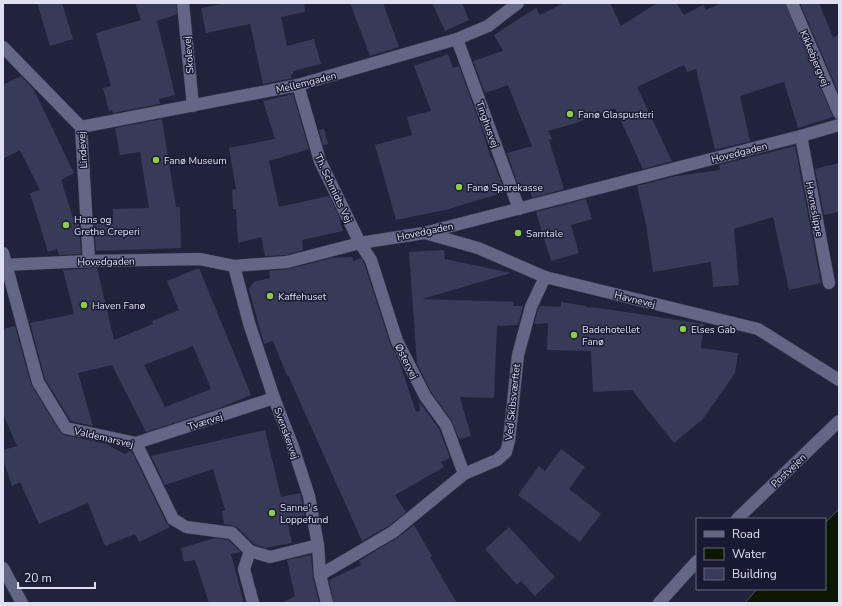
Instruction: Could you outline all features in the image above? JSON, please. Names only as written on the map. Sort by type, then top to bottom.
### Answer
[{"type":"street","name":"Skolevej","points":[[183,3],[193,106]]},
{"type":"street","name":"Mellemgaden","points":[[81,128],[298,85],[458,39],[488,26],[518,3]]},
{"type":"street","name":"Kikkebjergvej","points":[[792,3],[839,114]]},
{"type":"street","name":"Tinghusvej","points":[[458,39],[519,209]]},
{"type":"street","name":"Lindevej","points":[[3,47],[81,128],[89,261]]},
{"type":"street","name":"Th. Schmidts Vej","points":[[298,85],[320,160],[360,243]]},
{"type":"street","name":"Hovedgaden","points":[[5,265],[89,261],[200,259],[234,266],[287,262],[360,243],[424,233],[801,136],[839,124]]},
{"type":"street","name":"Havneslippe","points":[[801,136],[829,283]]},
{"type":"street","name":"Havnevej","points":[[424,233],[478,248],[545,277],[758,329],[839,380]]},
{"type":"street","name":"Østervej","points":[[360,243],[370,260],[397,341],[425,396],[446,425],[464,474]]},
{"type":"street","name":"Valdemarsvej","points":[[3,253],[5,265],[38,382],[66,428],[136,443],[173,519],[186,527],[232,533],[250,551],[270,557],[318,545]]},
{"type":"street","name":"Svenskervej","points":[[234,266],[249,323],[309,496],[318,545],[320,576],[327,603]]},
{"type":"street","name":"Ved Skibsværftet","points":[[320,576],[394,532],[464,474],[497,460],[506,452],[509,440],[518,355],[531,308],[545,277]]},
{"type":"street","name":"Tværvej","points":[[136,443],[274,398]]},
{"type":"street","name":"Postvejen","points":[[737,518],[839,421]]},
{"type":"street","points":[[250,551],[244,569],[253,603]]},
{"type":"street","points":[[659,603],[696,562]]},
{"type":"street","points":[[3,568],[22,603]]},
{"type":"water","points":[[839,509],[839,603],[745,603],[756,590],[826,590],[826,522]]},
{"type":"building","points":[[37,3],[62,3],[73,39],[50,46]]},
{"type":"building","points":[[135,3],[176,3],[177,14],[157,21],[175,95],[159,99],[160,104],[113,113],[112,110],[109,111],[103,88],[111,86],[96,33],[141,20]]},
{"type":"building","points":[[227,3],[304,3],[305,12],[281,17],[287,46],[314,39],[321,64],[293,71],[293,74],[291,75],[292,78],[263,84],[250,24],[206,33],[201,8]]},
{"type":"building","points":[[350,3],[383,3],[399,47],[370,56]]},
{"type":"building","points":[[432,3],[462,3],[469,20],[445,31]]},
{"type":"building","points":[[564,3],[610,3],[621,26],[657,3],[676,3],[684,15],[703,5],[706,10],[722,3],[785,3],[833,117],[798,128],[784,82],[740,96],[750,141],[715,150],[696,69],[687,72],[684,65],[637,87],[672,161],[643,169],[615,108],[573,124],[548,131],[552,139],[549,140],[564,189],[532,198],[528,185],[519,188],[507,153],[532,146],[508,85],[485,93],[473,61],[503,51],[494,35],[536,8],[540,15]]},
{"type":"building","points":[[800,3],[819,3],[833,37],[839,35],[839,94]]},
{"type":"building","points":[[448,54],[453,68],[459,66],[491,158],[505,192],[449,209],[396,220],[375,145],[412,135],[407,117],[431,111],[414,66]]},
{"type":"building","points":[[21,76],[34,90],[74,173],[61,180],[75,224],[79,224],[81,254],[59,255],[57,249],[48,252],[30,193],[40,190],[20,150],[3,159],[3,85]]},
{"type":"building","points":[[293,94],[309,149],[269,161],[279,207],[329,196],[338,214],[343,231],[302,240],[303,250],[286,255],[265,256],[261,237],[238,243],[236,209],[233,209],[232,190],[236,189],[229,148],[275,139],[263,101]]},
{"type":"building","points":[[162,119],[176,207],[180,207],[181,248],[96,251],[94,224],[113,224],[113,209],[149,208],[140,152],[120,155],[115,128]]},
{"type":"building","points":[[324,129],[328,144],[323,145],[319,130]]},
{"type":"building","points":[[795,146],[821,283],[789,290],[773,217],[734,229],[739,285],[713,287],[711,262],[653,272],[646,224],[637,186],[676,176],[720,170],[719,165]]},
{"type":"building","points":[[839,163],[839,212],[824,215],[815,169]]},
{"type":"building","points":[[586,199],[592,219],[571,225],[579,253],[551,261],[536,212]]},
{"type":"building","points":[[444,250],[445,259],[511,273],[422,299],[514,302],[513,306],[523,306],[518,325],[497,326],[494,398],[460,397],[471,436],[459,439],[452,421],[431,392],[417,363],[409,252]]},
{"type":"building","points":[[352,257],[353,261],[361,258],[364,263],[390,343],[399,361],[416,412],[420,411],[419,401],[439,429],[450,458],[441,462],[444,467],[395,495],[406,512],[389,526],[362,541],[288,375],[287,376],[273,341],[264,344],[249,289],[254,282],[270,278],[269,271],[289,269],[332,258]]},
{"type":"building","points":[[97,268],[114,340],[153,324],[152,321],[179,310],[167,281],[199,268],[251,395],[217,409],[146,432],[112,365],[78,373],[93,426],[71,421],[45,379],[30,323],[74,314],[63,270]],"holes":[[[193,346],[211,389],[165,407],[144,365]]]},
{"type":"building","points":[[561,302],[704,324],[701,348],[738,353],[735,373],[703,419],[674,443],[632,390],[593,392],[591,351],[547,350],[548,323],[534,324],[538,310],[540,306],[561,307]]},
{"type":"building","points":[[15,326],[31,384],[60,432],[64,435],[106,444],[125,454],[131,450],[166,522],[170,527],[139,542],[135,534],[105,546],[88,503],[39,524],[20,482],[12,486],[3,459],[3,450],[17,446],[3,414],[3,329]]},
{"type":"building","points":[[265,430],[281,497],[300,493],[305,515],[287,520],[292,543],[265,548],[254,544],[237,527],[224,524],[222,511],[225,510],[213,469],[165,485],[151,456]]},
{"type":"building","points":[[561,449],[585,467],[569,489],[601,514],[580,542],[518,495],[539,466],[545,471]]},
{"type":"building","points":[[414,525],[432,556],[430,557],[457,603],[334,603],[329,580],[361,565],[359,561],[397,538]]},
{"type":"building","points":[[509,527],[555,577],[535,596],[521,581],[517,585],[485,549]]},
{"type":"building","points":[[215,538],[228,540],[241,552],[231,554],[244,603],[209,603],[195,560],[184,562],[181,548]]},
{"type":"building","points":[[311,555],[313,577],[319,603],[282,603],[295,596],[287,560]]},
{"type":"place","name":"Fanø Glaspusteri","points":[[570,114]]},
{"type":"place","name":"Fanø Museum","points":[[156,160]]},
{"type":"place","name":"Fanø Sparekasse","points":[[459,187]]},
{"type":"place","name":"Hans og Grethe Creperi","points":[[66,225]]},
{"type":"place","name":"Samtale","points":[[518,233]]},
{"type":"place","name":"Kaffehuset","points":[[270,296]]},
{"type":"place","name":"Haven Fanø","points":[[84,305]]},
{"type":"place","name":"Elses Gab","points":[[683,329]]},
{"type":"place","name":"Badehotellet Fanø","points":[[574,335]]},
{"type":"place","name":"Sanne' s Loppefund","points":[[272,513]]}]
